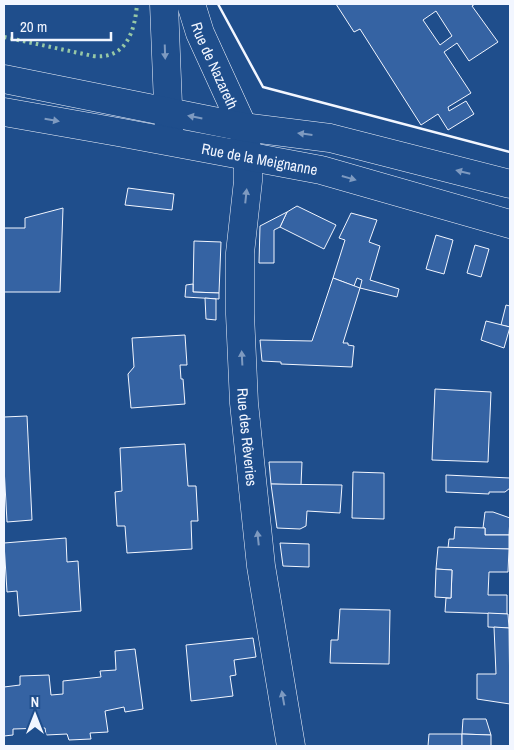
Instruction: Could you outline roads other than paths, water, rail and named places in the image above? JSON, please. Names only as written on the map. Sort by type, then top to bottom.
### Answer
[{"type":"street","points":[[164,4],[169,142]]},
{"type":"street","name":"Rue de Nazareth","points":[[191,4],[200,33],[243,127]]},
{"type":"street","name":"Rue de la Meignanne","points":[[4,80],[243,127],[330,138],[510,184]]},
{"type":"street","name":"Rue de la Meignanne","points":[[4,112],[248,155],[321,170],[510,224]]},
{"type":"street","name":"Rue des Rêveries","points":[[243,127],[248,155],[248,181],[240,253],[240,314],[244,403],[261,566],[291,746]]}]
